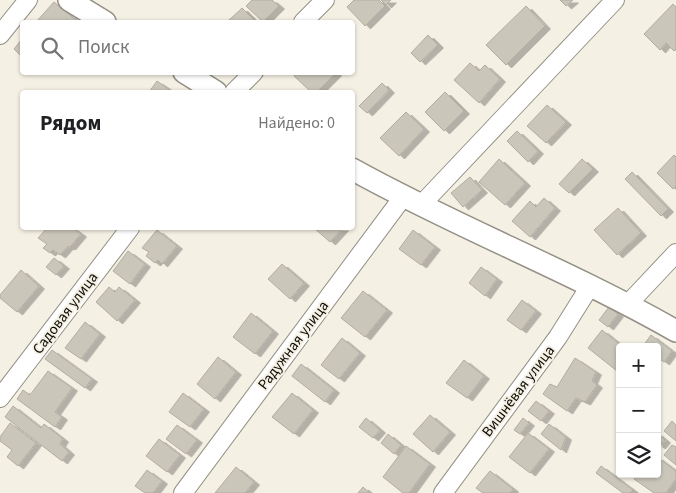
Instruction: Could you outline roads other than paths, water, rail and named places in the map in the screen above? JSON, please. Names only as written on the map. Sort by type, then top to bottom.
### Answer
[{"type":"street","points":[[0,35],[28,0]]},
{"type":"street","points":[[69,0],[102,20]]},
{"type":"street","points":[[305,20],[325,0]]},
{"type":"street","name":"Радужная улица","points":[[183,493],[412,201],[615,0]]},
{"type":"street","points":[[189,75],[213,90]]},
{"type":"street","points":[[236,90],[251,75]]},
{"type":"street","points":[[355,171],[412,201],[628,304],[676,331]]},
{"type":"street","name":"Садовая улица","points":[[0,398],[128,230]]},
{"type":"street","points":[[628,304],[676,252]]},
{"type":"street","name":"Вишнёвая улица","points":[[442,493],[558,337],[590,286]]}]
